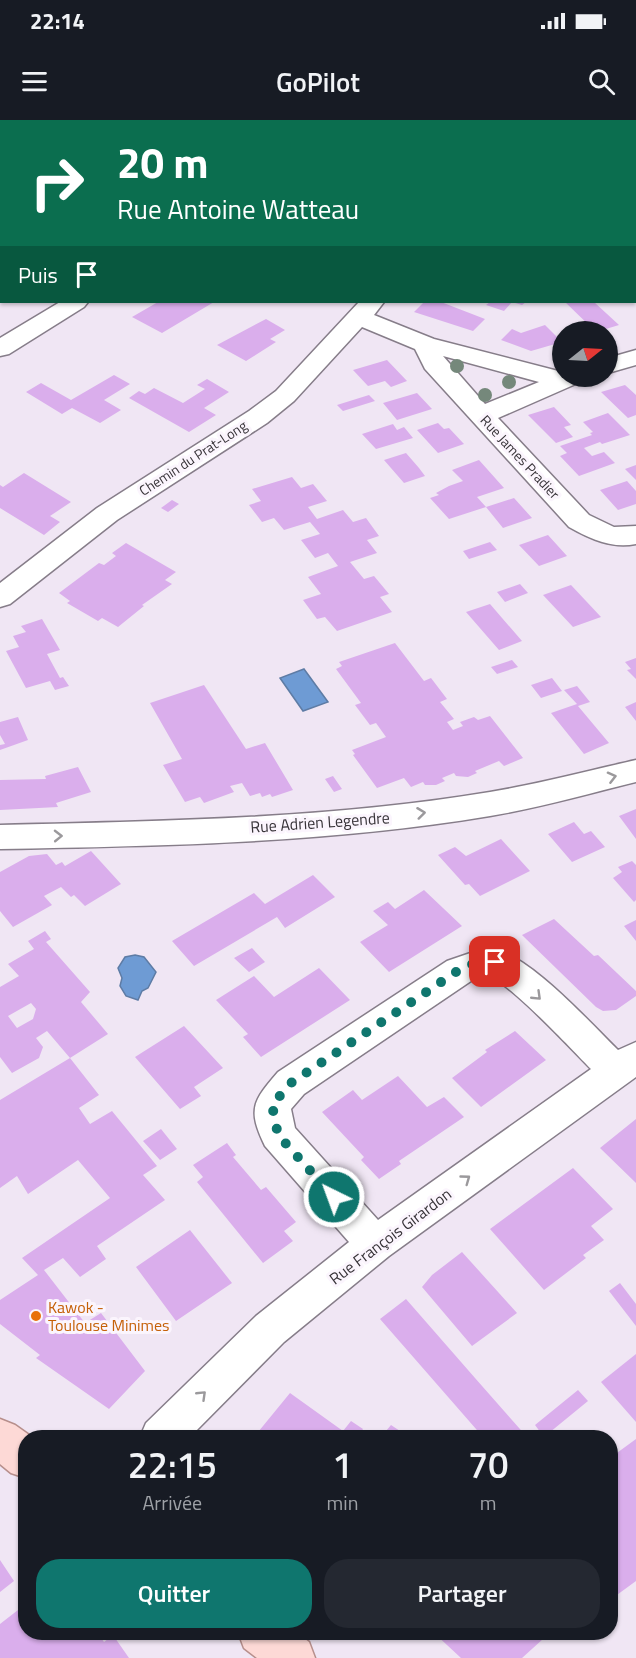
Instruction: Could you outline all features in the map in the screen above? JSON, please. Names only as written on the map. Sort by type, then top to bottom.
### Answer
[{"type":"main road","points":[[0,1438],[18,1452]]},
{"type":"main road","points":[[270,1640],[292,1658]]},
{"type":"street","points":[[0,349],[74,303]]},
{"type":"street","points":[[365,309],[425,344],[552,374]]},
{"type":"street","name":"Chemin du Prat-Long","points":[[0,597],[107,514],[258,417],[285,396],[365,309]]},
{"type":"street","name":"Rue James Pradier","points":[[425,344],[434,364],[579,521],[600,534],[628,537],[636,535]]},
{"type":"street","points":[[618,363],[636,357]]},
{"type":"street","points":[[482,415],[552,385]]},
{"type":"street","name":"Rue Adrien Legendre","points":[[0,837],[139,835],[360,820],[473,807],[636,771]]},
{"type":"street","points":[[375,1244],[278,1135],[272,1105],[291,1083],[459,970],[475,963],[495,962],[516,975],[626,1064]]},
{"type":"street","name":"Rue François Girardon","points":[[169,1430],[270,1329],[375,1244],[626,1064]]},
{"type":"water","points":[[304,669],[328,702],[303,711],[280,678]]},
{"type":"water","points":[[135,955],[144,957],[156,972],[148,988],[142,991],[138,1000],[126,996],[120,986],[122,978],[118,968],[125,957]]},
{"type":"building","points":[[156,303],[212,303],[162,333],[132,317]]},
{"type":"building","points":[[423,303],[444,303],[485,319],[473,331],[414,312]]},
{"type":"building","points":[[489,303],[511,303],[504,311],[486,305]]},
{"type":"building","points":[[566,303],[595,303],[615,321],[585,321]]},
{"type":"building","points":[[266,319],[285,330],[270,339],[276,342],[246,361],[217,345]]},
{"type":"building","points":[[545,325],[552,332],[552,345],[531,351],[501,340],[512,329],[521,333]]},
{"type":"building","points":[[387,360],[407,381],[391,387],[385,381],[368,386],[353,370]]},
{"type":"building","points":[[114,375],[130,384],[104,400],[121,410],[100,423],[72,408],[62,414],[26,392],[41,383],[71,400]]},
{"type":"building","points":[[207,379],[229,392],[204,408],[216,415],[189,432],[129,398],[139,391],[145,394],[154,388],[183,403],[205,389],[197,385]]},
{"type":"building","points":[[625,385],[636,395],[636,415],[628,418],[601,392]]},
{"type":"building","points":[[417,393],[432,409],[397,420],[383,403]]},
{"type":"building","points":[[369,395],[375,401],[343,411],[337,405]]},
{"type":"building","points":[[554,407],[571,425],[564,427],[573,437],[556,443],[528,415]]},
{"type":"building","points":[[608,413],[630,435],[584,448],[592,456],[604,452],[615,463],[579,476],[560,456],[567,453],[560,446],[592,435],[590,433],[593,432],[583,422]]},
{"type":"building","points":[[438,423],[444,429],[449,428],[464,444],[438,453],[417,430]]},
{"type":"building","points":[[393,424],[397,430],[404,427],[413,438],[376,449],[362,434]]},
{"type":"building","points":[[406,453],[425,476],[404,483],[384,460]]},
{"type":"building","points":[[479,460],[504,488],[477,497],[486,507],[449,519],[430,498],[439,495],[436,493],[449,486],[463,481],[452,470]]},
{"type":"building","points":[[636,465],[636,480],[625,469]]},
{"type":"building","points":[[24,473],[71,502],[50,516],[60,522],[44,535],[0,508],[0,485],[3,487]]},
{"type":"building","points":[[292,477],[301,488],[313,484],[327,501],[308,507],[317,519],[343,510],[353,522],[366,518],[379,536],[367,540],[377,553],[350,562],[364,579],[374,576],[389,594],[380,597],[392,612],[337,631],[325,617],[317,619],[303,600],[321,594],[308,577],[338,566],[328,553],[315,558],[301,540],[320,534],[310,522],[284,530],[274,518],[262,522],[249,505],[261,501],[252,489]]},
{"type":"building","points":[[627,481],[636,491],[636,504],[618,510],[600,490]]},
{"type":"building","points":[[514,498],[532,518],[503,528],[486,507]]},
{"type":"building","points":[[172,500],[179,504],[168,512],[161,508]]},
{"type":"building","points":[[548,535],[567,556],[539,566],[519,545]]},
{"type":"building","points":[[490,542],[497,550],[469,559],[463,551]]},
{"type":"building","points":[[126,543],[176,572],[165,580],[172,584],[142,605],[144,606],[118,627],[102,618],[98,621],[67,603],[70,601],[59,593],[99,563],[104,565],[116,556],[112,553]]},
{"type":"building","points":[[520,584],[528,593],[505,602],[497,592]]},
{"type":"building","points":[[571,585],[601,617],[573,627],[543,595]]},
{"type":"building","points":[[490,604],[522,641],[499,650],[466,612]]},
{"type":"building","points":[[42,619],[60,650],[47,654],[60,678],[63,677],[69,686],[55,690],[50,681],[26,688],[6,651],[19,647],[13,636],[26,632],[21,626]]},
{"type":"building","points":[[395,643],[424,681],[431,678],[447,699],[440,702],[454,719],[447,722],[453,730],[463,726],[460,722],[474,717],[478,720],[490,716],[523,758],[504,766],[499,761],[475,771],[477,773],[468,777],[456,776],[454,773],[442,778],[445,781],[436,785],[425,785],[423,782],[411,787],[404,778],[377,788],[353,755],[355,754],[352,750],[386,737],[376,723],[370,725],[355,705],[361,703],[336,669],[342,666],[339,662]]},
{"type":"building","points":[[636,658],[636,679],[627,670],[631,669],[625,662]]},
{"type":"building","points":[[512,660],[518,667],[497,674],[491,667]]},
{"type":"building","points":[[552,678],[562,691],[541,698],[531,685]]},
{"type":"building","points":[[204,685],[246,749],[265,743],[293,790],[272,797],[270,794],[262,797],[260,793],[250,796],[242,783],[230,786],[234,792],[204,803],[200,797],[185,802],[163,765],[182,759],[150,703]]},
{"type":"building","points":[[577,686],[590,702],[578,706],[609,743],[584,754],[551,713],[577,704],[564,690]]},
{"type":"building","points":[[636,702],[636,721],[625,707]]},
{"type":"building","points":[[18,717],[28,740],[0,750],[0,745],[5,744],[0,735],[0,722]]},
{"type":"building","points":[[78,767],[91,792],[56,803],[58,807],[0,810],[0,780],[46,779],[45,776]]},
{"type":"building","points":[[333,776],[342,789],[334,792],[325,779]]},
{"type":"building","points":[[636,809],[636,839],[619,816]]},
{"type":"building","points":[[574,822],[584,834],[591,831],[605,847],[572,862],[548,834]]},
{"type":"building","points":[[501,839],[530,871],[480,896],[469,884],[465,885],[438,855],[455,847],[466,856]]},
{"type":"building","points":[[91,851],[121,884],[85,906],[61,887],[44,896],[52,905],[13,927],[0,911],[0,872],[29,856],[47,854],[56,865],[62,862],[65,866]]},
{"type":"building","points":[[632,861],[636,865],[636,900],[634,902],[613,878],[622,872],[618,867]]},
{"type":"building","points":[[313,875],[335,897],[285,928],[277,917],[194,966],[172,941],[254,893],[265,904]]},
{"type":"building","points":[[424,890],[462,926],[389,972],[360,942],[388,925],[373,911],[388,902],[395,909]]},
{"type":"building","points":[[554,919],[594,956],[598,955],[636,991],[636,996],[616,1010],[603,1011],[596,1007],[522,935]]},
{"type":"building","points":[[636,920],[636,941],[624,926]]},
{"type":"building","points":[[45,931],[51,939],[46,942],[90,992],[81,1002],[108,1034],[70,1058],[47,1031],[36,1038],[43,1047],[39,1058],[12,1073],[0,1057],[0,987],[19,976],[8,964],[34,949],[28,941]],"holes":[[[31,1003],[36,1009],[33,1019],[17,1028],[8,1016]]]},
{"type":"building","points":[[252,948],[265,962],[249,972],[234,958]]},
{"type":"building","points":[[319,968],[350,1000],[261,1057],[243,1037],[248,1034],[216,1000],[254,976],[274,997]]},
{"type":"building","points":[[184,1026],[223,1068],[194,1087],[201,1096],[180,1109],[135,1057]]},
{"type":"building","points":[[515,1031],[546,1060],[481,1107],[452,1078],[487,1052],[485,1050]]},
{"type":"building","points":[[70,1058],[99,1095],[79,1108],[90,1124],[112,1111],[157,1166],[143,1175],[165,1200],[97,1246],[106,1259],[80,1277],[63,1258],[44,1270],[85,1323],[101,1313],[145,1371],[109,1409],[36,1358],[40,1355],[0,1324],[0,1300],[38,1275],[22,1258],[110,1198],[78,1160],[28,1194],[17,1176],[0,1188],[0,1100]]},
{"type":"building","points":[[398,1076],[427,1107],[444,1097],[464,1117],[399,1161],[401,1164],[379,1179],[361,1160],[364,1157],[322,1112],[353,1090],[362,1100]]},
{"type":"building","points":[[636,1119],[636,1183],[600,1148]]},
{"type":"building","points":[[161,1129],[177,1149],[160,1160],[143,1141]]},
{"type":"building","points":[[227,1143],[236,1155],[233,1157],[261,1190],[266,1187],[296,1222],[284,1231],[293,1241],[263,1263],[197,1182],[203,1177],[193,1165]]},
{"type":"building","points":[[573,1168],[613,1209],[591,1226],[604,1240],[583,1255],[586,1258],[544,1290],[490,1229]]},
{"type":"building","points":[[190,1230],[232,1283],[176,1321],[136,1267]]},
{"type":"building","points":[[462,1252],[517,1313],[472,1346],[422,1287],[432,1275]]},
{"type":"building","points":[[620,1283],[636,1304],[636,1326],[609,1291]]},
{"type":"building","points":[[406,1299],[521,1430],[477,1430],[380,1319]]},
{"type":"building","points":[[636,1354],[636,1422],[601,1382]]},
{"type":"building","points":[[578,1390],[588,1401],[553,1430],[539,1430],[535,1425]]},
{"type":"building","points":[[290,1393],[342,1430],[260,1430]]},
{"type":"building","points":[[351,1421],[362,1430],[344,1430]]},
{"type":"building","points":[[391,1425],[398,1430],[387,1430]]},
{"type":"building","points":[[636,1439],[636,1581],[618,1594],[618,1452]]},
{"type":"building","points":[[0,1560],[14,1581],[0,1592]]},
{"type":"building","points":[[18,1610],[18,1640],[103,1640],[104,1642],[116,1640],[129,1658],[0,1658],[0,1624]]},
{"type":"building","points":[[442,1640],[542,1640],[522,1658],[461,1658]]},
{"type":"place","name":"Kawok - Toulouse Minimes","points":[[36,1316]]},
{"type":"route","points":[[334,1197],[278,1135],[272,1105],[291,1083],[459,970],[475,963],[495,962]]}]
